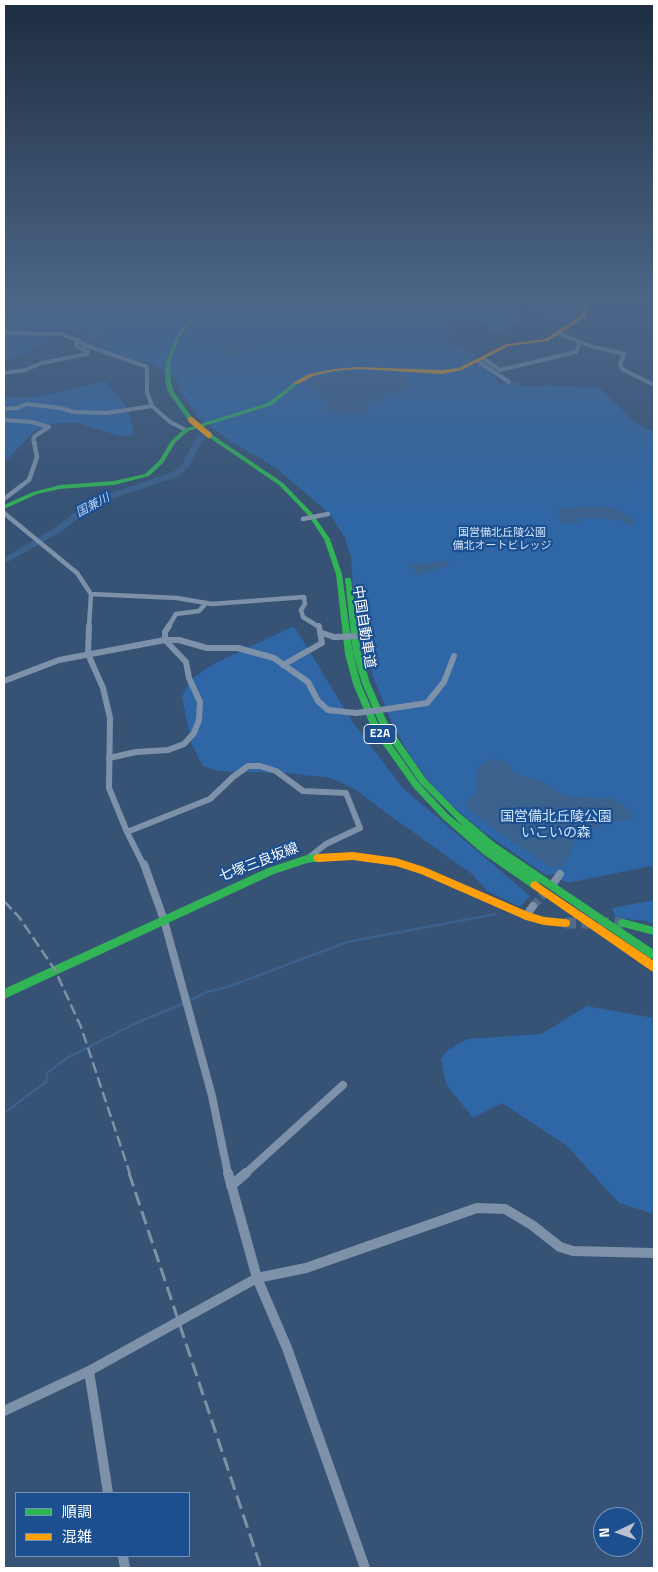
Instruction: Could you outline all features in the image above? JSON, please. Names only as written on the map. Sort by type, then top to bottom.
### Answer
[{"type":"main road","name":"中国自動車道","points":[[168,373],[168,382],[172,392],[191,423],[212,434],[293,487],[316,512],[334,538],[347,574],[358,653],[366,683],[385,727],[423,781],[492,846],[654,955]]},
{"type":"main road","name":"中国自動車道","points":[[174,373],[178,391],[191,423]]},
{"type":"main road","points":[[4,507],[35,493],[60,487],[114,483],[147,475],[162,462],[173,442],[191,423],[270,404],[296,383],[316,373]]},
{"type":"main road","name":"中国自動車道","points":[[212,434],[281,484],[310,514],[323,533],[339,574],[349,654],[357,684],[376,729],[416,785],[446,817],[486,851],[654,967]]},
{"type":"main road","name":"七塚三良坂線","points":[[4,994],[271,871],[307,859],[353,856],[396,862],[424,871],[526,916],[544,921],[565,923]]},
{"type":"main road","points":[[623,923],[654,931]]},
{"type":"street","points":[[147,373],[147,392],[152,406],[170,422],[191,423]]},
{"type":"street","points":[[498,373],[509,382]]},
{"type":"street","points":[[631,373],[654,385]]},
{"type":"street","points":[[4,409],[17,408],[27,404],[60,408],[74,412],[107,414],[152,406]]},
{"type":"street","points":[[4,420],[32,422],[49,427],[35,436],[33,440],[36,446],[37,457],[29,480],[4,500]]},
{"type":"street","points":[[4,513],[77,573],[91,594],[88,654],[103,688],[110,718],[110,788],[127,832],[143,862],[164,920],[212,1096],[231,1186],[257,1278],[287,1348],[365,1568]]},
{"type":"street","points":[[303,519],[328,514]]},
{"type":"street","points":[[91,594],[177,598],[206,603],[304,598],[305,604],[301,610],[304,617],[318,624],[322,633],[322,643],[320,646],[283,665]]},
{"type":"street","points":[[109,758],[136,752],[168,750],[184,744],[194,733],[199,720],[200,702],[197,691],[189,678],[186,662],[165,640],[165,632],[176,614],[199,611],[206,603]]},
{"type":"street","points":[[322,633],[334,637],[365,636]]},
{"type":"street","points":[[4,681],[59,660],[165,640],[179,640],[207,648],[238,648],[274,658],[308,682],[318,701],[328,710],[356,713],[427,703],[444,682],[454,656]]},
{"type":"street","points":[[127,832],[210,799],[233,776],[248,766],[260,766],[276,771],[303,790],[346,794],[360,828],[326,844],[307,859]]},
{"type":"street","points":[[555,882],[560,874]]},
{"type":"street","points":[[526,916],[533,906]]},
{"type":"street","points":[[231,1186],[343,1085]]},
{"type":"street","points":[[4,1412],[89,1371],[257,1278],[306,1268],[477,1208],[505,1209],[532,1225],[560,1246],[573,1251],[654,1253]]},
{"type":"street","points":[[89,1371],[108,1492]]},
{"type":"green space","name":"国営備北丘陵公園 備北オートビレッジ","points":[[169,373],[492,373],[499,384],[517,382],[522,387],[546,385],[600,388],[637,424],[654,432],[654,870],[651,866],[568,883],[559,879],[556,874],[546,875],[482,831],[442,797],[409,754],[393,725],[373,677],[353,589],[351,556],[344,536],[329,513],[276,468],[229,440],[199,418],[180,391],[176,378]]},
{"type":"green space","points":[[105,381],[127,407],[133,426],[132,435],[119,436],[78,423],[55,423],[33,432],[4,463],[4,398],[36,397]]},
{"type":"green space","points":[[294,626],[352,721],[402,787],[530,896],[520,907],[487,891],[472,874],[356,790],[331,778],[286,773],[217,771],[203,766],[192,745],[182,697],[189,681],[213,664]]},
{"type":"green space","points":[[654,900],[654,924],[646,921],[616,918],[612,908]]},
{"type":"green space","points":[[587,1006],[654,1018],[654,1214],[619,1203],[566,1145],[502,1103],[473,1118],[446,1084],[441,1059],[448,1050],[467,1039],[541,1034]]},
{"type":"shaded area","points":[[337,373],[399,375],[413,384],[403,390],[367,404],[364,406],[368,412],[364,415],[327,410],[326,402],[313,389],[302,384],[318,377]]},
{"type":"shaded area","points":[[591,506],[615,508],[637,520],[632,525],[613,519],[580,518],[579,523],[563,524],[555,510]]},
{"type":"shaded area","points":[[446,561],[449,563],[449,566],[429,571],[422,575],[417,575],[407,562],[419,564]]},
{"type":"shaded area","points":[[488,759],[498,759],[507,762],[514,773],[523,777],[538,779],[564,795],[586,798],[612,798],[626,806],[633,817],[628,820],[609,822],[581,834],[575,840],[567,859],[561,866],[551,868],[478,817],[465,804],[478,789],[476,777],[479,767]]},
{"type":"waterway","name":"国兼川","points":[[4,561],[56,531],[89,506],[102,499],[176,474],[185,466],[201,436]]},
{"type":"waterway","points":[[188,1001],[207,992],[228,987],[347,942],[496,914]]},
{"type":"waterway","points":[[4,1113],[46,1082],[47,1073],[67,1058],[132,1025],[184,1003]]},
{"type":"tunnel","points":[[533,906],[548,890]]},
{"type":"tunnel","points":[[565,923],[623,923]]},
{"type":"railway","points":[[4,901],[19,917],[55,970],[81,1027],[130,1174]]},
{"type":"railway","points":[[129,1173],[261,1568]]},
{"type":"traffic: fast","points":[[168,373],[171,392],[191,420]]},
{"type":"traffic: fast","points":[[4,507],[35,493],[60,487],[114,483],[147,475],[161,462],[173,442],[186,430],[270,404],[296,383]]},
{"type":"traffic: fast","points":[[209,435],[281,484],[310,514],[327,539],[339,574],[349,654],[357,684],[376,729],[416,785],[446,817],[486,851],[535,885]]},
{"type":"traffic: fast","points":[[348,579],[357,653],[366,683],[385,727],[423,781],[454,813],[492,846],[654,955]]},
{"type":"traffic: fast","points":[[4,994],[271,871],[307,859],[318,858]]},
{"type":"traffic: fast","points":[[623,923],[654,931]]},
{"type":"traffic: slow","points":[[296,383],[319,373]]},
{"type":"traffic: slow","points":[[191,420],[209,435]]},
{"type":"traffic: slow","points":[[318,858],[353,856],[396,862],[424,871],[526,916],[544,921],[565,923]]},
{"type":"traffic: slow","points":[[535,885],[654,967]]},
{"type":"park label","name":"国営備北丘陵公園 いこいの森","points":[[556,826]]}]
